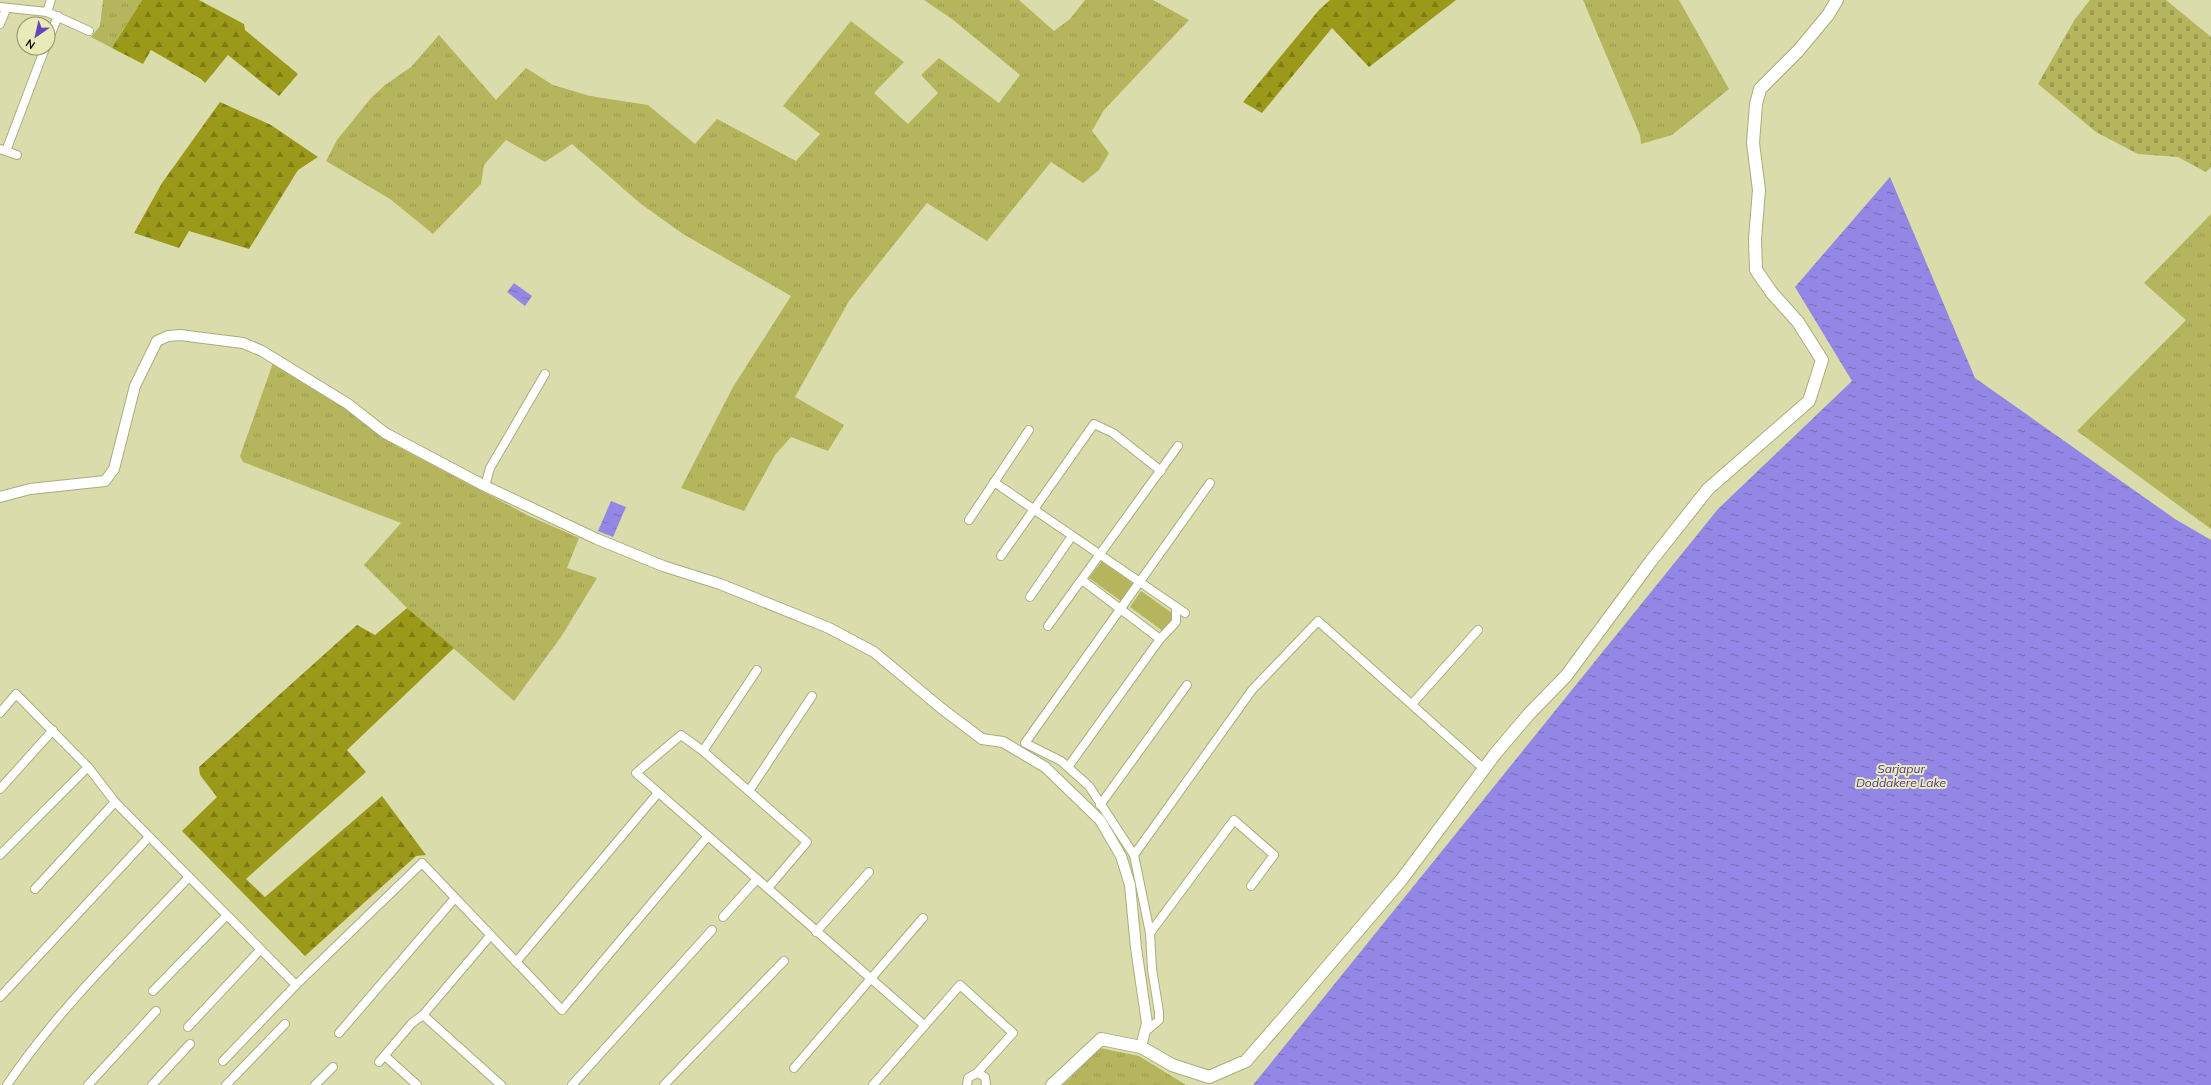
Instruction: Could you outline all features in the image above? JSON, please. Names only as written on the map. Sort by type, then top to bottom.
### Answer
[{"type":"main road","points":[[1052,1085],[1100,1039],[1141,1047],[1172,1065],[1209,1077],[1246,1060],[1402,879],[1484,769],[1529,714],[1566,676],[1651,561],[1708,489],[1809,401],[1822,360],[1798,322],[1772,293],[1756,270],[1755,239],[1759,190],[1753,142],[1756,104],[1760,89],[1798,50],[1828,15],[1837,0]]},
{"type":"street","points":[[47,12],[51,0]]},
{"type":"street","points":[[0,24],[3,8],[30,9],[47,12],[58,16],[88,31]]},
{"type":"street","points":[[56,21],[58,16]]},
{"type":"street","points":[[17,155],[3,150],[43,56]]},
{"type":"street","points":[[0,497],[30,489],[105,481],[114,469],[124,425],[140,371],[157,341],[168,336],[180,336],[243,343],[262,351],[348,404],[385,433],[485,486],[597,539],[663,566],[720,584],[829,628],[874,652],[941,708],[982,739],[1003,742],[1045,767],[1100,820],[1122,856],[1130,884],[1136,948],[1147,1022],[1141,1047]]},
{"type":"street","points":[[485,486],[490,468],[545,374]]},
{"type":"street","points":[[1001,556],[1094,424],[1113,433],[1160,471]]},
{"type":"street","points":[[969,520],[1029,430]]},
{"type":"street","points":[[1048,626],[1178,446]]},
{"type":"street","points":[[994,482],[1185,613]]},
{"type":"street","points":[[1145,1032],[1159,1020],[1152,969],[1150,933],[1134,856],[1089,786],[1061,761],[1025,743],[1210,483]]},
{"type":"street","points":[[1030,597],[1072,536]]},
{"type":"street","points":[[1082,580],[1160,639]]},
{"type":"street","points":[[1068,767],[1160,639],[1176,622],[1176,607]]},
{"type":"street","points":[[1134,856],[1252,690],[1318,621],[1484,769]]},
{"type":"street","points":[[1412,704],[1478,630]]},
{"type":"street","points":[[703,751],[757,670]]},
{"type":"street","points":[[1100,805],[1188,685]]},
{"type":"street","points":[[0,713],[16,694],[88,767],[115,802],[226,916],[296,985]]},
{"type":"street","points":[[749,791],[812,696]]},
{"type":"street","points":[[0,789],[53,730]]},
{"type":"street","points":[[768,888],[807,842],[703,751],[681,735],[636,773],[871,980],[924,1024]]},
{"type":"street","points":[[0,855],[88,767]]},
{"type":"street","points":[[516,962],[658,793]]},
{"type":"street","points":[[35,889],[115,802]]},
{"type":"street","points":[[1150,933],[1234,820],[1274,855],[1251,886]]},
{"type":"street","points":[[223,1061],[296,985],[422,863],[562,1010],[708,836]]},
{"type":"street","points":[[0,997],[150,837]]},
{"type":"street","points":[[816,932],[869,872]]},
{"type":"street","points":[[7,1085],[26,1056],[61,1014],[188,877]]},
{"type":"street","points":[[723,917],[757,878]]},
{"type":"street","points":[[339,1033],[455,898]]},
{"type":"street","points":[[153,991],[226,916]]},
{"type":"street","points":[[794,1068],[923,918]]},
{"type":"street","points":[[572,1085],[712,930]]},
{"type":"street","points":[[379,1062],[412,1023],[424,1015],[490,936]]},
{"type":"street","points":[[188,1027],[260,950]]},
{"type":"street","points":[[664,1085],[784,961]]},
{"type":"street","points":[[873,1085],[924,1024],[960,985],[1013,1033],[976,1073],[968,1078],[967,1085]]},
{"type":"street","points":[[88,1085],[156,1011]]},
{"type":"street","points":[[424,1015],[501,1085]]},
{"type":"street","points":[[226,1085],[285,1024]]},
{"type":"street","points":[[152,1085],[190,1044]]},
{"type":"street","points":[[384,1056],[415,1084]]},
{"type":"street","points":[[315,1085],[332,1067]]},
{"type":"street","points":[[976,1073],[983,1075],[988,1084]]},
{"type":"green space","points":[[103,0],[142,0],[112,48],[91,37],[100,26]]},
{"type":"green space","points":[[142,0],[199,0],[244,24],[245,30],[298,74],[279,96],[228,55],[205,83],[201,79],[151,50],[143,64],[112,48]]},
{"type":"green space","points":[[924,0],[1019,0],[1054,31],[1070,19],[1085,0],[1153,0],[1189,20],[1104,110],[1092,131],[1109,153],[1099,170],[1083,183],[1051,162],[987,241],[927,203],[849,301],[795,397],[844,425],[828,451],[791,437],[775,455],[744,511],[681,488],[733,387],[791,296],[683,234],[641,204],[572,144],[545,162],[506,140],[484,165],[481,184],[433,234],[390,199],[326,161],[337,140],[371,98],[385,85],[411,67],[439,35],[496,100],[526,68],[553,85],[590,96],[648,105],[695,144],[717,119],[796,161],[820,134],[783,106],[851,21],[904,62],[874,93],[908,124],[938,93],[921,75],[939,58],[999,103],[1020,75],[952,19]]},
{"type":"green space","points":[[1330,0],[1456,0],[1369,67],[1332,28],[1262,113],[1243,102],[1319,10]]},
{"type":"green space","points":[[1583,0],[1679,0],[1729,89],[1672,135],[1641,144],[1640,135]]},
{"type":"green space","points":[[2090,0],[2166,0],[2211,37],[2211,167],[2206,172],[2178,157],[2138,154],[2096,132],[2038,84],[2075,19]]},
{"type":"green space","points":[[220,102],[271,125],[318,157],[298,170],[249,249],[189,231],[179,248],[134,233],[162,183]]},
{"type":"green space","points":[[2211,214],[2211,529],[2077,431],[2186,320],[2144,283]]},
{"type":"green space","points":[[273,363],[343,406],[395,445],[529,516],[579,538],[567,568],[597,578],[561,637],[514,701],[407,608],[364,565],[401,523],[243,462],[240,456]]},
{"type":"green space","points":[[1102,561],[1134,584],[1121,601],[1089,578]]},
{"type":"green space","points":[[1141,591],[1179,618],[1167,634],[1130,607]]},
{"type":"green space","points":[[407,608],[454,648],[347,750],[366,772],[246,879],[265,897],[382,796],[426,855],[416,856],[305,956],[182,831],[217,797],[200,775],[199,767],[357,625],[375,635]]},
{"type":"green space","points":[[1100,1048],[1139,1056],[1186,1085],[1063,1085]]},
{"type":"water","name":"Sarjapur Doddakere Lake","points":[[1890,177],[1975,378],[2175,519],[2211,540],[2211,1085],[1253,1085],[1718,509],[1852,381],[1795,287]]},
{"type":"water","points":[[514,283],[532,296],[525,306],[507,292]]},
{"type":"water","points":[[611,501],[626,507],[613,537],[598,531]]}]
